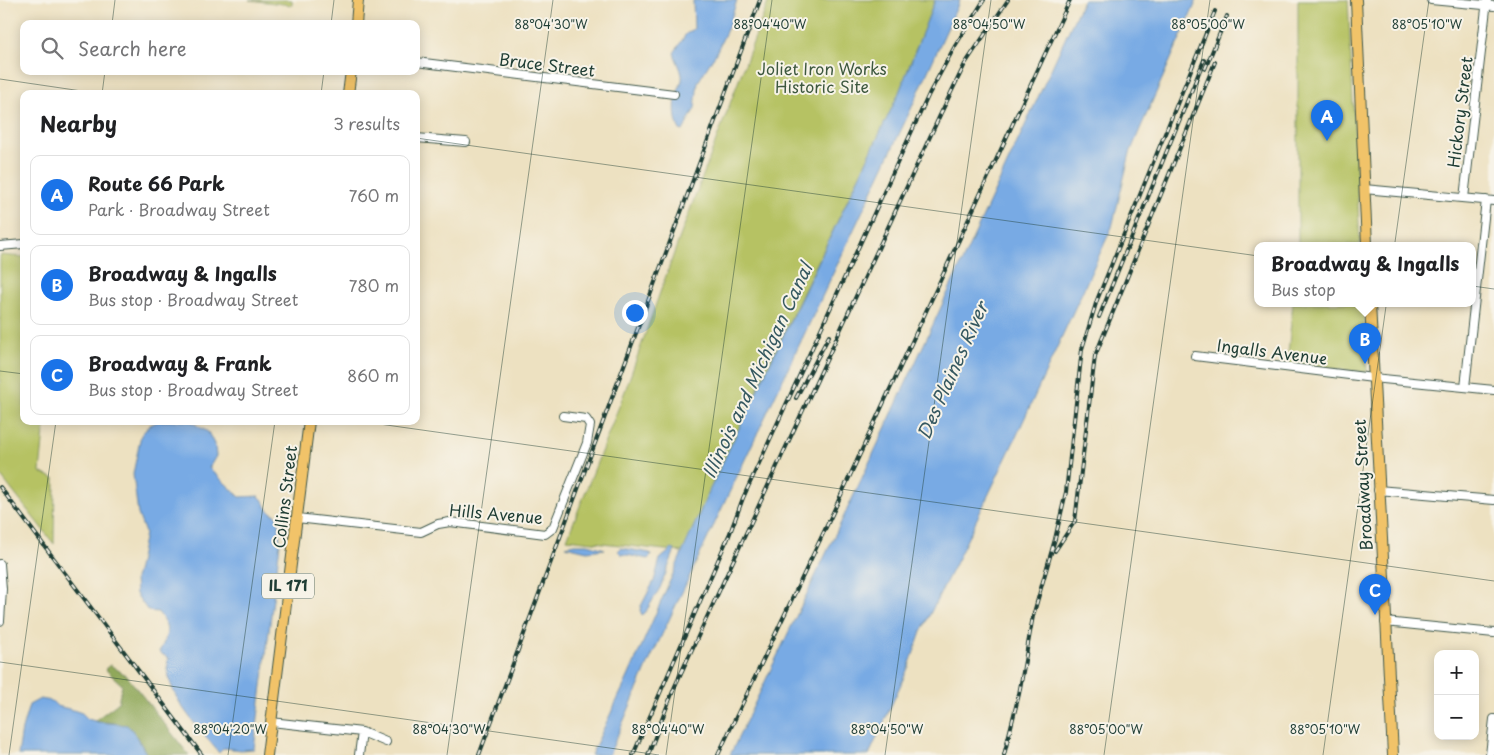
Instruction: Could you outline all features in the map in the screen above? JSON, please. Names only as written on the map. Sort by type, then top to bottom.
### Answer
[{"type":"main road","points":[[356,20],[358,0]]},
{"type":"main road","points":[[1356,0],[1367,242]]},
{"type":"main road","points":[[349,90],[350,75]]},
{"type":"main road","name":"Broadway Street","points":[[1370,307],[1393,755]]},
{"type":"main road","name":"Collins Street","points":[[266,755],[309,425]]},
{"type":"street","points":[[1432,0],[1489,4]]},
{"type":"street","name":"Hickory Street","points":[[1464,198],[1489,4]]},
{"type":"street","name":"Bruce Street","points":[[420,62],[674,94]]},
{"type":"street","points":[[420,138],[466,142]]},
{"type":"street","points":[[1364,189],[1490,201],[1476,301]]},
{"type":"street","points":[[0,246],[20,244]]},
{"type":"street","points":[[1464,387],[1475,307]]},
{"type":"street","name":"Ingalls Avenue","points":[[1195,356],[1373,378],[1494,390]]},
{"type":"street","name":"Hills Avenue","points":[[297,518],[421,532],[438,524],[450,522],[545,534],[553,528],[590,433],[590,426],[586,419],[563,416]]},
{"type":"street","points":[[1378,490],[1494,500]]},
{"type":"street","points":[[0,564],[2,589],[0,621]]},
{"type":"street","points":[[1385,622],[1494,633]]},
{"type":"street","points":[[1490,755],[1494,718]]},
{"type":"street","points":[[271,722],[362,732],[386,742]]},
{"type":"street","points":[[359,755],[362,732]]},
{"type":"green space","points":[[249,0],[292,0],[292,5]]},
{"type":"green space","name":"Joliet Iron Works Historic Site","points":[[769,0],[935,0],[898,95],[774,353],[683,552],[567,539],[625,391],[678,242]]},
{"type":"green space","points":[[1298,0],[1348,0],[1360,242],[1298,242]]},
{"type":"green space","points":[[0,255],[20,257],[20,425],[45,425],[40,472],[55,479],[54,544],[0,475]]},
{"type":"green space","points":[[1293,307],[1363,307],[1367,371],[1287,364]]},
{"type":"green space","points":[[110,665],[126,675],[189,755],[147,755],[136,736],[124,726],[94,721],[118,703],[122,685],[105,669]]},
{"type":"water","points":[[693,0],[737,0],[729,25],[716,53],[698,82],[695,108],[683,131],[678,126],[675,110],[682,77],[674,53],[686,34],[694,29]]},
{"type":"water","name":"Illinois and Michigan Canal","points":[[935,0],[960,0],[911,109],[649,662],[609,755],[591,755],[628,677],[710,489],[898,95]]},
{"type":"water","name":"Des Plaines River","points":[[1083,0],[1197,0],[1130,153],[1112,227],[1016,437],[921,632],[909,666],[869,755],[730,755],[863,476]]},
{"type":"water","points":[[150,425],[197,425],[208,432],[215,446],[216,456],[209,468],[240,497],[259,496],[268,509],[276,515],[279,523],[280,544],[254,749],[224,748],[219,753],[192,721],[176,697],[171,684],[168,658],[159,652],[167,631],[165,622],[158,612],[148,611],[136,594],[135,579],[145,533],[138,514],[133,474],[141,435]]},
{"type":"water","points":[[588,544],[605,549],[587,551],[566,546]]},
{"type":"water","points":[[621,548],[650,553],[651,556],[648,559],[621,554],[618,551]]},
{"type":"water","points":[[672,549],[675,550],[660,588],[642,615],[641,606],[654,581],[660,559]]},
{"type":"water","points":[[40,699],[52,701],[57,706],[82,713],[88,719],[98,722],[127,725],[133,731],[147,755],[18,755],[22,729],[29,705]]},
{"type":"railway","points":[[479,755],[760,0]]},
{"type":"railway","points":[[727,541],[743,498],[929,94],[955,46],[984,0]]},
{"type":"railway","points":[[648,755],[675,686],[941,113],[965,64],[1008,0]]},
{"type":"railway","points":[[718,755],[829,521],[1070,0]]},
{"type":"railway","points":[[1004,755],[1019,694],[1033,616],[1066,492],[1082,349],[1097,300],[1215,11]]},
{"type":"railway","points":[[1205,69],[1227,16]]},
{"type":"railway","points":[[1099,317],[1204,60]]},
{"type":"railway","points":[[1055,551],[1075,521],[1095,356],[1215,62]]},
{"type":"railway","points":[[796,398],[829,336]]},
{"type":"railway","points":[[0,487],[202,755]]},
{"type":"railway","points":[[633,755],[729,535]]},
{"type":"place","name":"Route 66 Park","points":[[1327,141]]},
{"type":"place","name":"Broadway & Ingalls","points":[[1365,364]]},
{"type":"place","name":"Broadway & Frank","points":[[1375,615]]}]
